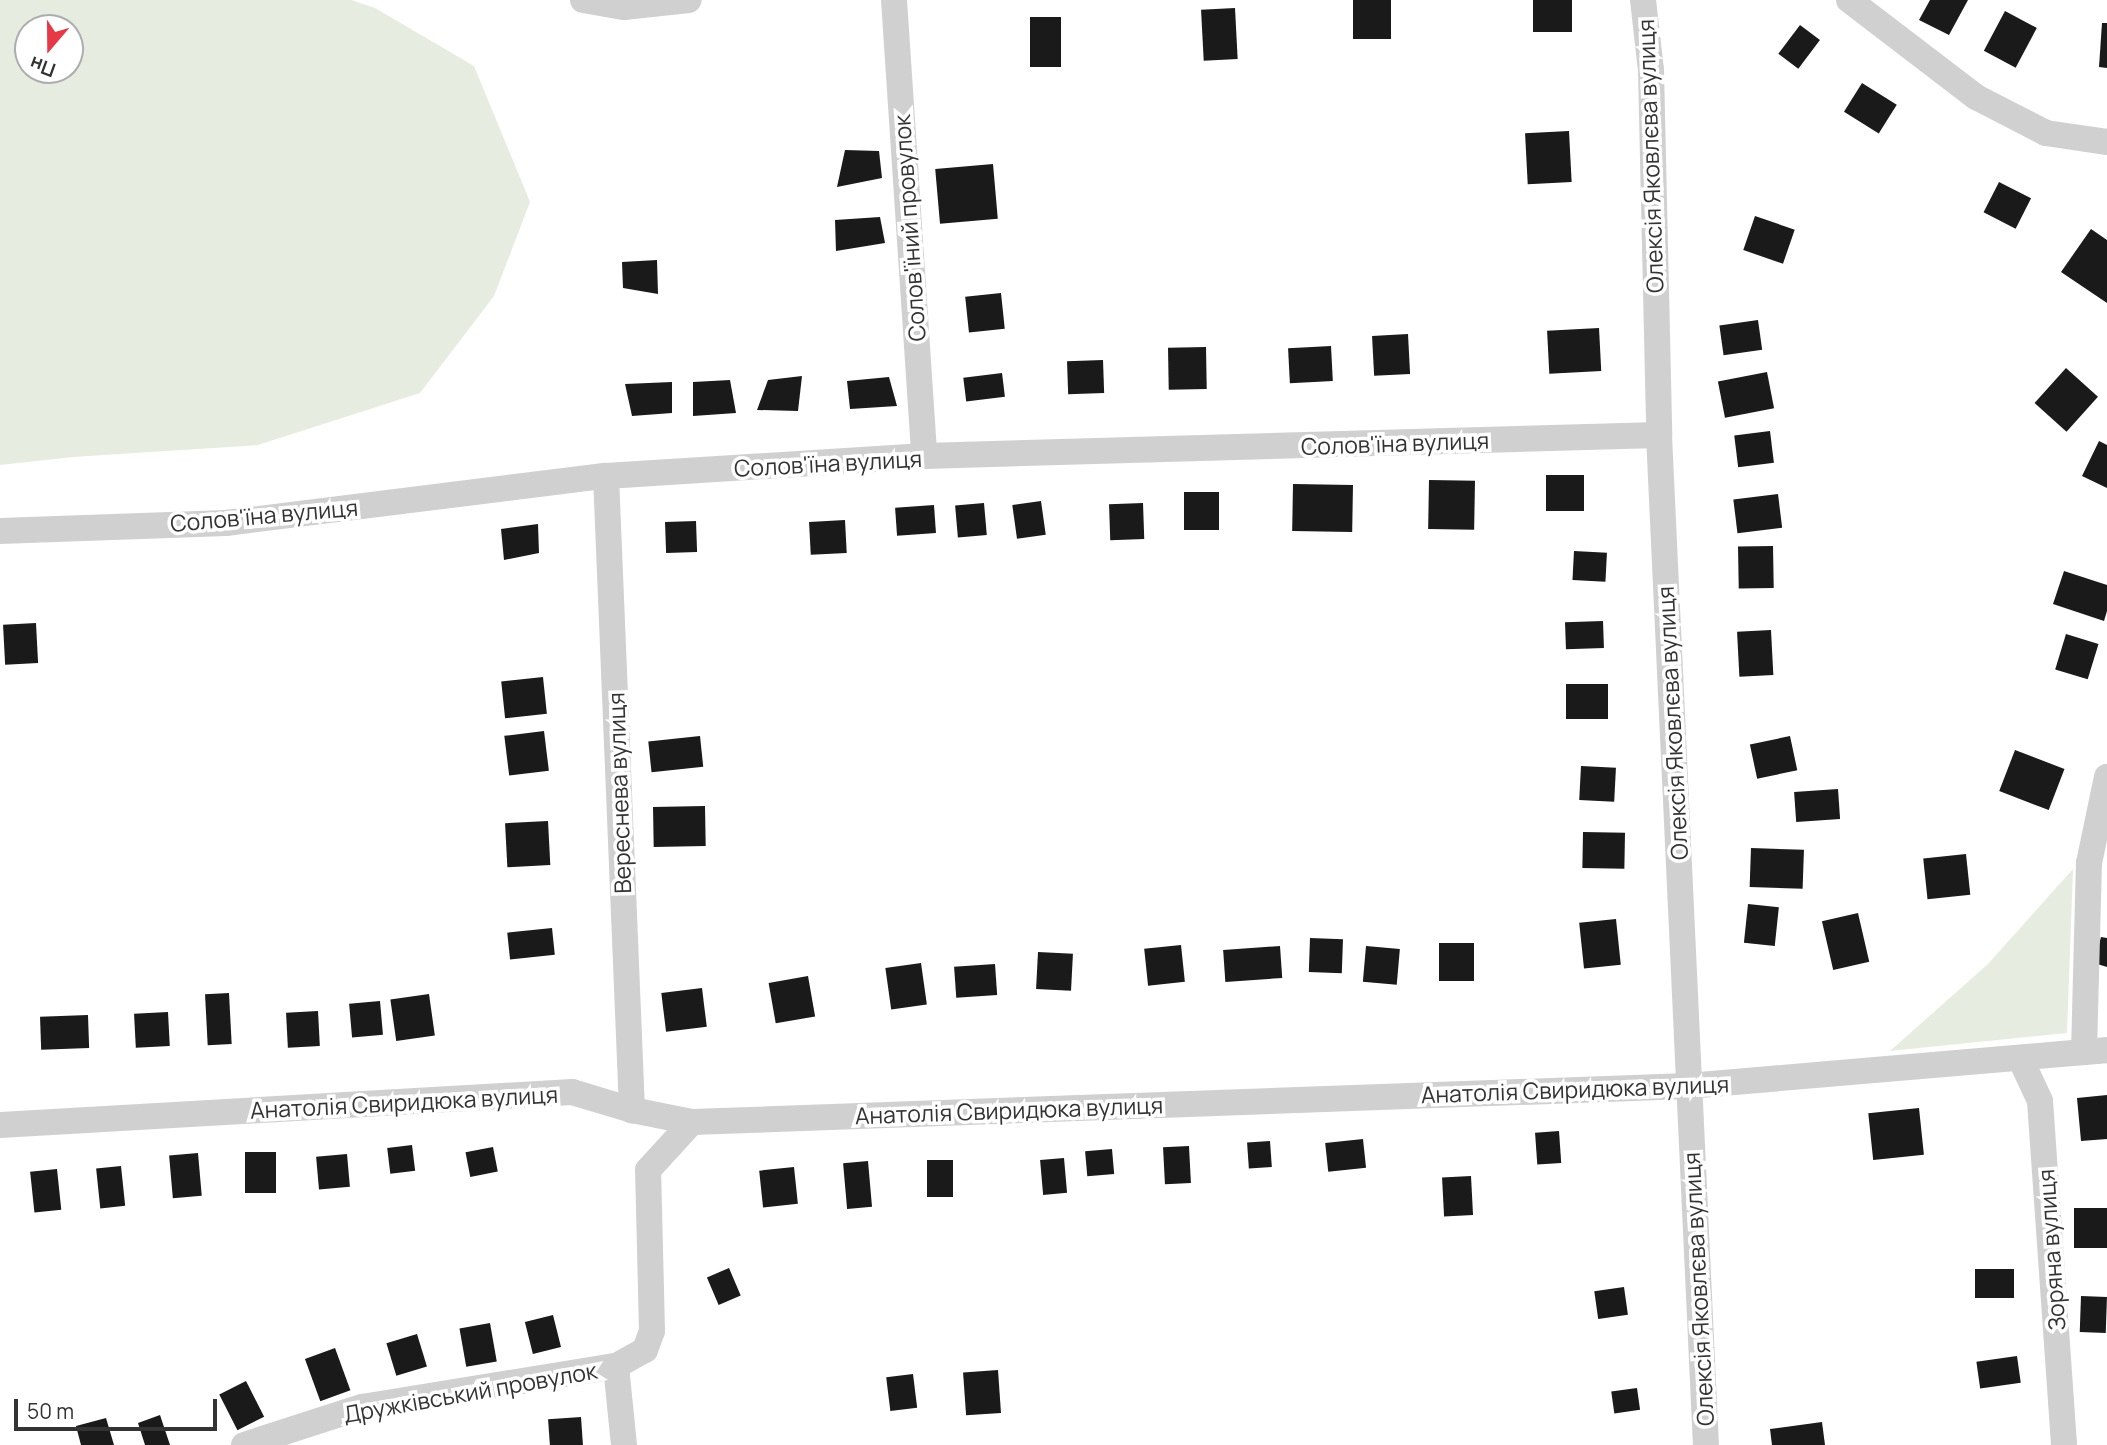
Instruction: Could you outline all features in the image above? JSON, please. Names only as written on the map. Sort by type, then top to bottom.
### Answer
[{"type":"street","points":[[583,0],[624,7],[689,0]]},
{"type":"street","name":"Солов'їний провулок","points":[[894,0],[924,457]]},
{"type":"street","name":"Олексія Яковлєва вулиця","points":[[1643,0],[1651,70],[1659,435],[1706,1445]]},
{"type":"street","points":[[1849,0],[1976,97],[2046,133],[2107,142]]},
{"type":"street","name":"Солов'їна вулиця","points":[[0,531],[226,523],[606,476],[924,457],[1659,435]]},
{"type":"street","name":"Вереснева вулиця","points":[[606,476],[632,1110]]},
{"type":"street","points":[[2096,1051],[2089,863],[2107,777]]},
{"type":"street","name":"Анатолія Свиридюка вулиця","points":[[0,1125],[572,1092],[632,1110],[692,1122],[1688,1086],[2021,1060],[2096,1051]]},
{"type":"street","name":"Зоряна вулиця","points":[[2021,1060],[2040,1101],[2064,1445]]},
{"type":"street","points":[[624,1445],[616,1366],[645,1350],[652,1331],[648,1170],[692,1122]]},
{"type":"street","name":"Дружківський провулок","points":[[244,1445],[362,1407],[616,1366]]},
{"type":"shaded area","points":[[0,0],[351,0],[375,8],[474,66],[530,202],[494,296],[420,393],[258,445],[73,457],[0,465]]},
{"type":"shaded area","points":[[2073,869],[2067,1033],[1890,1051],[1988,964]]},
{"type":"building","points":[[1353,0],[1391,0],[1391,39],[1353,39]]},
{"type":"building","points":[[1533,0],[1572,0],[1572,32],[1533,32]]},
{"type":"building","points":[[1930,0],[1968,0],[1949,35],[1919,20]]},
{"type":"building","points":[[1235,8],[1238,59],[1204,61],[1201,10]]},
{"type":"building","points":[[2005,11],[2037,28],[2016,68],[1984,51]]},
{"type":"building","points":[[1030,17],[1061,17],[1061,67],[1030,67]]},
{"type":"building","points":[[2102,23],[2107,23],[2107,68],[2099,67]]},
{"type":"building","points":[[1800,25],[1820,40],[1798,69],[1778,54]]},
{"type":"building","points":[[1862,83],[1897,105],[1879,134],[1844,112]]},
{"type":"building","points":[[1569,131],[1572,182],[1528,184],[1525,133]]},
{"type":"building","points":[[845,150],[879,151],[882,178],[837,187]]},
{"type":"building","points":[[993,164],[998,219],[940,224],[935,169]]},
{"type":"building","points":[[1999,182],[2031,198],[2016,229],[1984,212]]},
{"type":"building","points":[[1755,216],[1795,230],[1783,264],[1743,250]]},
{"type":"building","points":[[880,217],[885,243],[836,251],[835,220]]},
{"type":"building","points":[[2091,229],[2107,240],[2107,303],[2061,272]]},
{"type":"building","points":[[657,260],[658,294],[623,288],[622,262]]},
{"type":"building","points":[[1001,293],[1005,329],[969,333],[965,297]]},
{"type":"building","points":[[1758,320],[1762,350],[1724,355],[1719,325]]},
{"type":"building","points":[[1599,328],[1601,371],[1549,374],[1547,331]]},
{"type":"building","points":[[1408,334],[1410,374],[1374,376],[1372,336]]},
{"type":"building","points":[[1331,346],[1333,381],[1290,383],[1288,348]]},
{"type":"building","points":[[1206,347],[1207,389],[1169,390],[1168,348]]},
{"type":"building","points":[[1103,360],[1104,393],[1068,394],[1067,361]]},
{"type":"building","points":[[2066,368],[2098,397],[2067,432],[2035,403]]},
{"type":"building","points":[[1767,372],[1774,408],[1725,418],[1718,382]]},
{"type":"building","points":[[1002,373],[1005,397],[966,402],[963,378]]},
{"type":"building","points":[[802,376],[798,411],[757,410],[768,380]]},
{"type":"building","points":[[889,377],[897,406],[850,409],[847,381]]},
{"type":"building","points":[[730,380],[736,413],[693,416],[693,382]]},
{"type":"building","points":[[672,382],[672,413],[632,416],[625,384]]},
{"type":"building","points":[[1770,431],[1774,463],[1738,467],[1734,435]]},
{"type":"building","points":[[2099,441],[2107,445],[2107,488],[2082,476]]},
{"type":"building","points":[[1546,475],[1584,475],[1584,511],[1546,511]]},
{"type":"building","points":[[1429,480],[1475,481],[1474,530],[1428,529]]},
{"type":"building","points":[[1293,484],[1353,485],[1352,532],[1292,531]]},
{"type":"building","points":[[1184,492],[1219,492],[1219,530],[1184,530]]},
{"type":"building","points":[[1778,494],[1782,528],[1737,533],[1733,499]]},
{"type":"building","points":[[1041,501],[1046,535],[1017,539],[1012,505]]},
{"type":"building","points":[[984,503],[987,535],[958,537],[955,506]]},
{"type":"building","points":[[1143,503],[1144,539],[1110,540],[1109,504]]},
{"type":"building","points":[[934,505],[936,533],[897,536],[895,508]]},
{"type":"building","points":[[845,520],[847,553],[811,555],[809,522]]},
{"type":"building","points":[[696,521],[697,552],[666,553],[665,522]]},
{"type":"building","points":[[538,524],[539,553],[504,560],[501,529]]},
{"type":"building","points":[[1773,546],[1774,588],[1739,589],[1738,547]]},
{"type":"building","points":[[1574,551],[1607,553],[1605,582],[1572,580]]},
{"type":"building","points":[[2064,571],[2107,585],[2107,611],[2104,621],[2053,604]]},
{"type":"building","points":[[1603,621],[1604,648],[1566,649],[1565,622]]},
{"type":"building","points":[[36,623],[38,663],[5,665],[3,625]]},
{"type":"building","points":[[1771,630],[1773,675],[1739,677],[1737,632]]},
{"type":"building","points":[[2066,634],[2099,644],[2088,679],[2055,669]]},
{"type":"building","points":[[543,677],[547,714],[505,718],[501,681]]},
{"type":"building","points":[[1566,684],[1608,684],[1608,719],[1566,719]]},
{"type":"building","points":[[544,731],[549,771],[509,776],[504,736]]},
{"type":"building","points":[[700,736],[703,767],[652,772],[648,741]]},
{"type":"building","points":[[1790,736],[1797,770],[1757,779],[1750,745]]},
{"type":"building","points":[[2015,750],[2064,769],[2049,810],[1999,791]]},
{"type":"building","points":[[1581,766],[1616,768],[1614,802],[1579,800]]},
{"type":"building","points":[[1838,789],[1840,819],[1796,822],[1794,792]]},
{"type":"building","points":[[705,806],[706,846],[654,847],[653,807]]},
{"type":"building","points":[[548,821],[550,865],[507,867],[505,823]]},
{"type":"building","points":[[1583,832],[1625,833],[1624,869],[1582,868]]},
{"type":"building","points":[[1751,848],[1804,850],[1803,889],[1750,887]]},
{"type":"building","points":[[1966,854],[1970,895],[1928,899],[1923,858]]},
{"type":"building","points":[[1748,904],[1779,907],[1775,946],[1744,943]]},
{"type":"building","points":[[1858,913],[1869,962],[1833,970],[1822,921]]},
{"type":"building","points":[[1616,919],[1621,965],[1584,969],[1579,923]]},
{"type":"building","points":[[552,928],[555,955],[510,960],[507,933]]},
{"type":"building","points":[[2101,937],[2107,938],[2107,967],[2094,963]]},
{"type":"building","points":[[1310,938],[1343,939],[1342,973],[1309,972]]},
{"type":"building","points":[[1439,943],[1474,943],[1474,981],[1439,981]]},
{"type":"building","points":[[1181,945],[1185,982],[1148,986],[1144,949]]},
{"type":"building","points":[[1280,946],[1282,978],[1225,982],[1223,950]]},
{"type":"building","points":[[1366,946],[1400,949],[1397,985],[1363,982]]},
{"type":"building","points":[[1038,952],[1073,954],[1071,991],[1036,989]]},
{"type":"building","points":[[921,963],[927,1005],[891,1010],[885,968]]},
{"type":"building","points":[[995,964],[997,995],[956,998],[954,967]]},
{"type":"building","points":[[808,976],[815,1016],[776,1023],[769,983]]},
{"type":"building","points":[[702,988],[707,1027],[666,1032],[661,993]]},
{"type":"building","points":[[229,993],[232,1044],[208,1045],[205,994]]},
{"type":"building","points":[[429,994],[435,1036],[396,1041],[390,999]]},
{"type":"building","points":[[380,1001],[383,1035],[352,1038],[349,1004]]},
{"type":"building","points":[[318,1011],[320,1046],[288,1048],[286,1013]]},
{"type":"building","points":[[168,1012],[170,1046],[136,1048],[134,1014]]},
{"type":"building","points":[[88,1015],[89,1048],[41,1050],[40,1017]]},
{"type":"building","points":[[2107,1095],[2107,1139],[2081,1141],[2077,1098]]},
{"type":"building","points":[[1919,1108],[1924,1155],[1873,1160],[1868,1113]]},
{"type":"building","points":[[1559,1131],[1561,1163],[1537,1165],[1535,1133]]},
{"type":"building","points":[[1363,1139],[1366,1168],[1328,1172],[1325,1143]]},
{"type":"building","points":[[1270,1141],[1272,1167],[1249,1169],[1247,1143]]},
{"type":"building","points":[[412,1145],[415,1171],[390,1174],[387,1148]]},
{"type":"building","points":[[1189,1146],[1191,1183],[1165,1184],[1163,1147]]},
{"type":"building","points":[[493,1147],[498,1172],[470,1177],[466,1152]]},
{"type":"building","points":[[1112,1149],[1114,1174],[1087,1176],[1085,1151]]},
{"type":"building","points":[[245,1152],[276,1152],[276,1193],[245,1193]]},
{"type":"building","points":[[198,1153],[202,1196],[173,1198],[169,1156]]},
{"type":"building","points":[[347,1154],[350,1187],[319,1190],[316,1157]]},
{"type":"building","points":[[1064,1158],[1067,1193],[1043,1195],[1040,1160]]},
{"type":"building","points":[[927,1160],[953,1160],[953,1197],[927,1197]]},
{"type":"building","points":[[868,1161],[872,1207],[847,1209],[843,1163]]},
{"type":"building","points":[[121,1166],[125,1206],[100,1208],[96,1169]]},
{"type":"building","points":[[794,1167],[798,1204],[763,1207],[759,1171]]},
{"type":"building","points":[[57,1169],[61,1210],[34,1213],[30,1172]]},
{"type":"building","points":[[1471,1176],[1473,1215],[1444,1216],[1442,1178]]},
{"type":"building","points":[[2074,1208],[2107,1208],[2107,1248],[2074,1248]]},
{"type":"building","points":[[729,1268],[741,1296],[719,1305],[707,1277]]},
{"type":"building","points":[[1975,1269],[2014,1269],[2014,1298],[1975,1298]]},
{"type":"building","points":[[1624,1287],[1628,1315],[1598,1319],[1594,1291]]},
{"type":"building","points":[[2081,1296],[2107,1297],[2106,1333],[2080,1332]]},
{"type":"building","points":[[553,1315],[561,1347],[533,1354],[525,1322]]},
{"type":"building","points":[[490,1323],[497,1361],[466,1367],[459,1328]]},
{"type":"building","points":[[417,1334],[427,1367],[396,1376],[386,1343]]},
{"type":"building","points":[[335,1348],[350,1390],[320,1401],[305,1359]]},
{"type":"building","points":[[2017,1356],[2021,1383],[1980,1388],[1976,1362]]},
{"type":"building","points":[[998,1370],[1001,1413],[966,1415],[963,1372]]},
{"type":"building","points":[[913,1374],[917,1408],[890,1411],[886,1377]]},
{"type":"building","points":[[246,1381],[264,1417],[237,1430],[219,1395]]},
{"type":"building","points":[[1637,1388],[1640,1410],[1614,1413],[1611,1392]]},
{"type":"building","points":[[160,1415],[170,1445],[145,1445],[138,1423]]},
{"type":"building","points":[[581,1417],[583,1445],[550,1445],[548,1419]]},
{"type":"building","points":[[106,1418],[114,1445],[81,1445],[76,1426]]},
{"type":"building","points":[[1822,1422],[1825,1445],[1772,1445],[1770,1429]]}]
